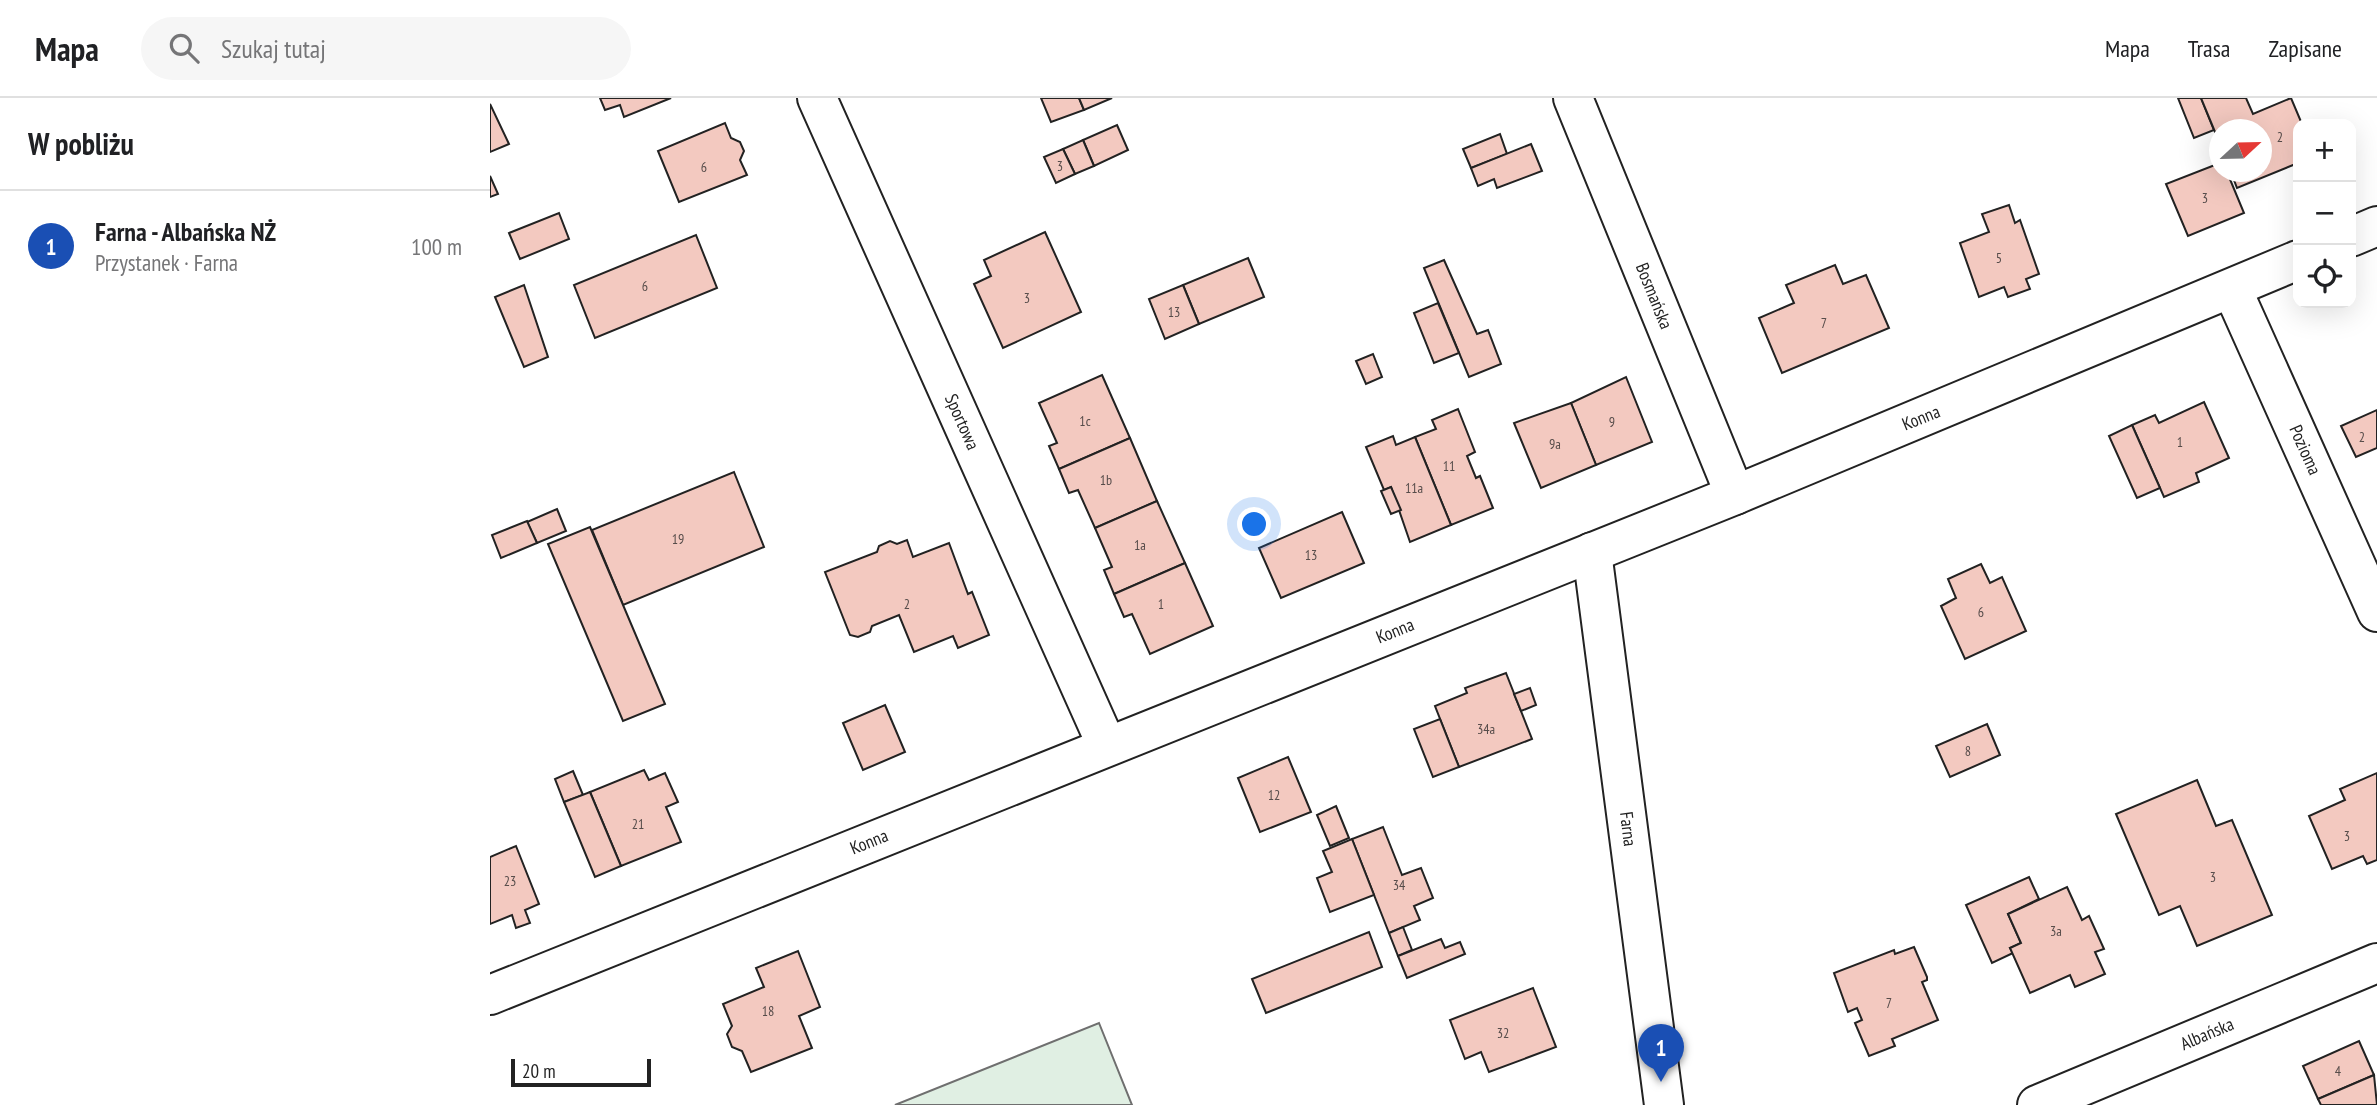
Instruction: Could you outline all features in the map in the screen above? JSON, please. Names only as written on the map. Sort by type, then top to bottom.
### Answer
[{"type":"street","name":"Sportowa","points":[[817,98],[1107,746]]},
{"type":"street","name":"Bosmańska","points":[[1573,98],[1735,495]]},
{"type":"street","points":[[2356,235],[2377,226]]},
{"type":"street","name":"Konna","points":[[490,995],[1735,495],[2293,262]]},
{"type":"street","name":"Pozioma","points":[[2232,289],[2377,612]]},
{"type":"street","name":"Farna","points":[[1592,552],[1664,1105]]},
{"type":"street","name":"Albańska","points":[[2037,1105],[2377,963]]},
{"type":"green space","points":[[1099,1023],[1132,1105],[895,1105]]},
{"type":"building","points":[[600,98],[671,98],[624,117],[620,105],[605,110]]},
{"type":"building","points":[[1041,98],[1079,98],[1084,110],[1051,122]]},
{"type":"building","points":[[1079,98],[1112,98],[1084,110]]},
{"type":"building","points":[[2178,98],[2201,98],[2210,119],[2209,132],[2194,138]]},
{"type":"building","points":[[2201,98],[2246,98],[2253,114],[2291,98],[2300,119],[2293,119],[2293,165],[2272,174],[2272,119],[2210,119]]},
{"type":"building","points":[[490,104],[509,144],[490,152]]},
{"type":"building","points":[[725,123],[731,138],[740,142],[744,151],[740,160],[747,175],[679,202],[658,151]]},
{"type":"building","points":[[1117,125],[1128,150],[1094,166],[1083,140]]},
{"type":"building","points":[[1500,134],[1507,154],[1471,168],[1463,149]]},
{"type":"building","points":[[1083,140],[1094,166],[1075,174],[1063,149]]},
{"type":"building","points":[[1531,144],[1542,171],[1497,188],[1494,179],[1478,186],[1471,168]]},
{"type":"building","points":[[1063,149],[1075,174],[1056,183],[1044,157]]},
{"type":"building","points":[[2209,167],[2209,182],[2231,182],[2244,213],[2188,236],[2166,184]]},
{"type":"building","points":[[490,176],[498,194],[490,197]]},
{"type":"building","points":[[2235,182],[2252,182],[2237,188]]},
{"type":"building","points":[[2009,205],[2015,223],[2020,220],[2039,274],[2026,279],[2030,289],[2008,297],[2004,287],[1979,297],[1960,243],[1989,232],[1982,214]]},
{"type":"building","points":[[559,213],[569,239],[520,259],[509,233]]},
{"type":"building","points":[[1045,232],[1081,312],[1003,348],[974,284],[991,276],[984,260]]},
{"type":"building","points":[[696,235],[717,288],[595,338],[574,285]]},
{"type":"building","points":[[1248,258],[1264,297],[1199,324],[1183,285]]},
{"type":"building","points":[[1444,260],[1477,334],[1488,330],[1501,364],[1469,377],[1424,268]]},
{"type":"building","points":[[1835,265],[1843,284],[1866,275],[1889,328],[1782,373],[1759,318],[1794,303],[1786,285]]},
{"type":"building","points":[[524,285],[548,357],[524,367],[495,297]]},
{"type":"building","points":[[1183,285],[1199,324],[1165,339],[1149,299]]},
{"type":"building","points":[[1438,303],[1459,353],[1434,363],[1414,313]]},
{"type":"building","points":[[1373,354],[1382,377],[1366,384],[1356,361]]},
{"type":"building","points":[[1102,375],[1130,438],[1059,469],[1049,446],[1057,443],[1039,403]]},
{"type":"building","points":[[1626,377],[1652,442],[1596,465],[1571,403]]},
{"type":"building","points":[[2204,402],[2229,458],[2196,473],[2199,482],[2164,497],[2132,425],[2155,415],[2159,423]]},
{"type":"building","points":[[1571,403],[1596,465],[1541,488],[1514,423]]},
{"type":"building","points":[[1458,409],[1475,452],[1467,456],[1476,478],[1480,476],[1493,508],[1451,525],[1415,437],[1436,429],[1432,420]]},
{"type":"building","points":[[2377,410],[2377,448],[2356,457],[2341,426]]},
{"type":"building","points":[[2132,425],[2160,488],[2137,498],[2109,436]]},
{"type":"building","points":[[1393,436],[1396,445],[1415,437],[1451,525],[1410,542],[1391,487],[1384,490],[1366,447]]},
{"type":"building","points":[[1130,438],[1157,501],[1095,528],[1078,490],[1069,493],[1059,469]]},
{"type":"building","points":[[734,472],[764,547],[623,605],[592,530]]},
{"type":"building","points":[[1391,487],[1401,510],[1391,514],[1381,491]]},
{"type":"building","points":[[1157,501],[1185,563],[1114,594],[1104,570],[1112,567],[1095,528]]},
{"type":"building","points":[[557,509],[566,531],[537,543],[527,522]]},
{"type":"building","points":[[1342,512],[1364,563],[1281,598],[1259,548]]},
{"type":"building","points":[[527,521],[537,543],[501,558],[492,535]]},
{"type":"building","points":[[590,527],[665,704],[623,721],[548,544]]},
{"type":"building","points":[[907,540],[913,557],[949,543],[968,594],[972,592],[989,635],[958,648],[953,636],[914,652],[899,615],[872,626],[870,632],[858,637],[850,635],[825,572],[877,552],[879,546],[890,541],[897,544]]},
{"type":"building","points":[[1185,563],[1213,626],[1150,654],[1132,614],[1124,617],[1114,594]]},
{"type":"building","points":[[1981,564],[1990,583],[2002,577],[2026,631],[1965,659],[1941,606],[1956,598],[1948,579]]},
{"type":"building","points":[[1506,673],[1532,739],[1459,767],[1435,706],[1467,693],[1465,688]]},
{"type":"building","points":[[1530,688],[1536,705],[1521,711],[1514,694]]},
{"type":"building","points":[[885,705],[905,752],[863,770],[843,723]]},
{"type":"building","points":[[1440,719],[1459,767],[1433,777],[1414,729]]},
{"type":"building","points":[[1987,724],[2000,755],[1950,777],[1936,746]]},
{"type":"building","points":[[1288,757],[1311,812],[1260,832],[1238,778]]},
{"type":"building","points":[[644,770],[649,780],[665,773],[678,802],[666,807],[681,842],[621,866],[590,792]]},
{"type":"building","points":[[573,771],[583,795],[564,802],[555,779]]},
{"type":"building","points":[[2377,773],[2377,860],[2367,864],[2363,856],[2332,869],[2309,816],[2345,800],[2340,789]]},
{"type":"building","points":[[2197,780],[2216,826],[2232,820],[2272,915],[2197,946],[2180,906],[2159,915],[2116,814]]},
{"type":"building","points":[[590,792],[621,866],[595,877],[564,802]]},
{"type":"building","points":[[1336,806],[1349,838],[1330,846],[1317,815]]},
{"type":"building","points":[[1383,827],[1402,875],[1421,868],[1433,898],[1414,906],[1420,920],[1389,933],[1352,839]]},
{"type":"building","points":[[1352,839],[1374,895],[1330,912],[1317,878],[1332,872],[1323,851]]},
{"type":"building","points":[[516,846],[539,904],[525,910],[530,923],[516,928],[512,915],[490,924],[490,857]]},
{"type":"building","points":[[2029,877],[2039,899],[2008,914],[2021,943],[2010,948],[2013,953],[1992,963],[1966,905]]},
{"type":"building","points":[[2067,887],[2082,920],[2089,916],[2104,949],[2095,952],[2105,974],[2075,987],[2070,975],[2030,993],[2010,948],[2021,943],[2008,914]]},
{"type":"building","points":[[1403,927],[1412,950],[1398,956],[1389,933]]},
{"type":"building","points":[[1369,932],[1382,967],[1266,1013],[1252,979]]},
{"type":"building","points":[[1441,939],[1445,948],[1460,942],[1465,954],[1407,978],[1398,956]]},
{"type":"building","points":[[1914,947],[1927,977],[1927,980],[1922,982],[1938,1020],[1892,1039],[1895,1046],[1869,1056],[1855,1023],[1862,1020],[1857,1008],[1848,1012],[1834,973],[1894,950],[1895,954]]},
{"type":"building","points":[[798,951],[820,1007],[799,1016],[812,1048],[751,1072],[742,1051],[732,1047],[727,1034],[732,1026],[723,1004],[764,987],[756,968]]},
{"type":"building","points":[[1533,988],[1556,1047],[1489,1072],[1481,1052],[1465,1059],[1450,1020]]},
{"type":"building","points":[[2359,1041],[2374,1075],[2318,1099],[2303,1066]]},
{"type":"building","points":[[2374,1075],[2377,1105],[2321,1105],[2318,1099]]},
{"type":"place","name":"Farna - Albańska NŻ","points":[[1661,1082]]}]
